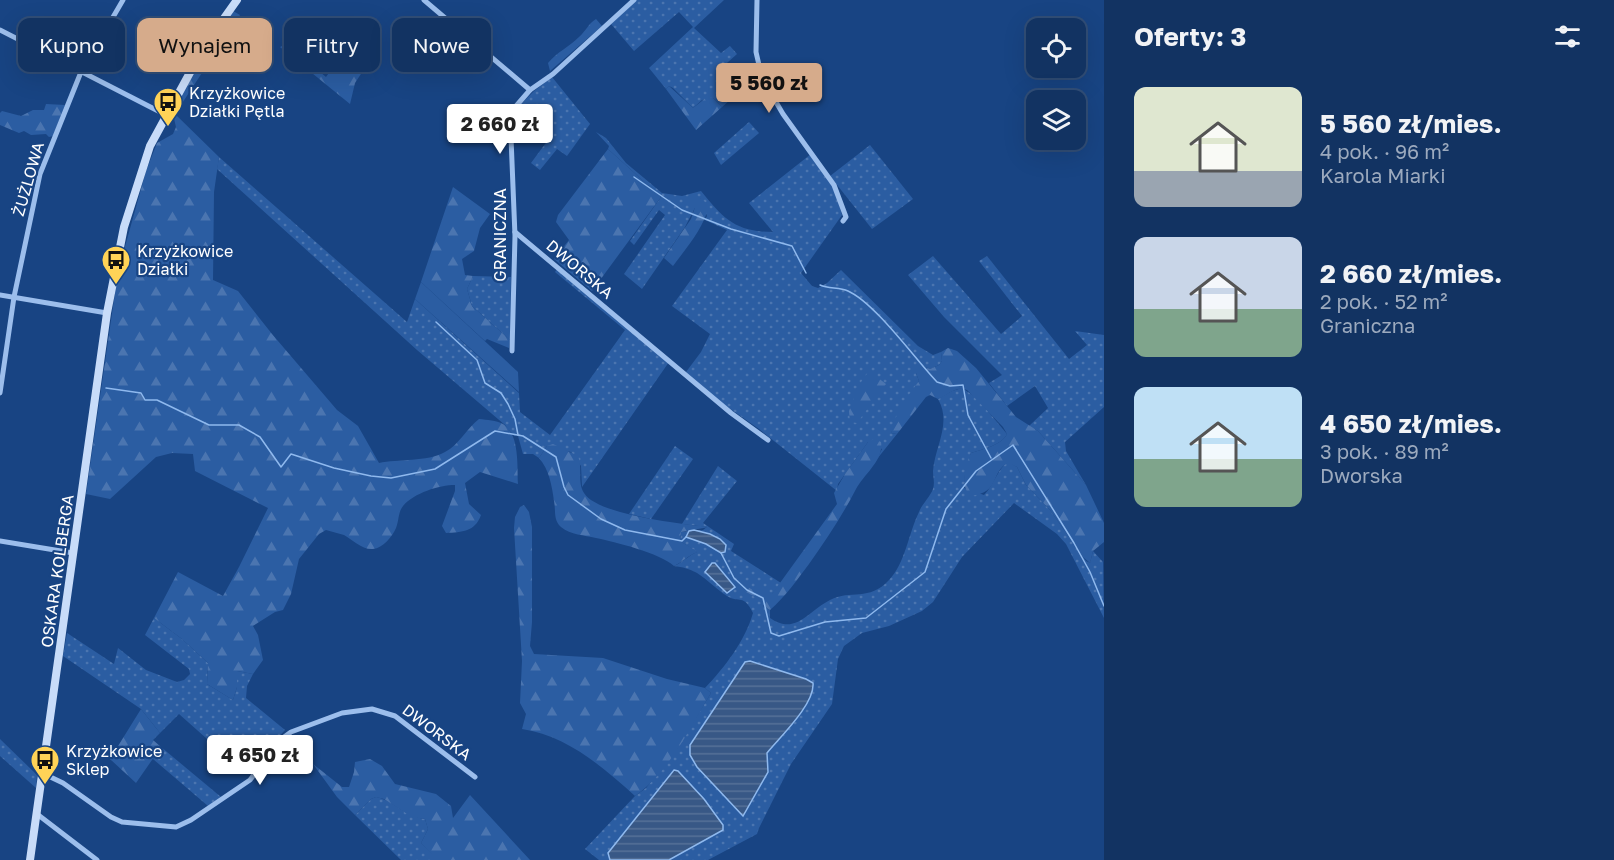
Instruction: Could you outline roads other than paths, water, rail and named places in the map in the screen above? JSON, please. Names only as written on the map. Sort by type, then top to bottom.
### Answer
[{"type":"main road","points":[[165,115],[205,45],[236,2]]},
{"type":"main road","name":"OSKARA KOLBERGA","points":[[31,860],[111,285],[124,227],[138,180],[150,146],[165,115]]},
{"type":"street","name":"ŻUŻLOWA","points":[[112,18],[123,0]]},
{"type":"street","points":[[423,0],[530,90]]},
{"type":"street","name":"GRANICZNA","points":[[512,351],[515,232],[510,113],[530,90],[553,74],[634,0]]},
{"type":"street","points":[[757,0],[756,52],[762,78],[783,114],[834,185],[846,217],[843,221]]},
{"type":"street","points":[[0,30],[18,39]]},
{"type":"street","name":"ŻUŻLOWA","points":[[0,393],[14,297],[40,174],[81,72]]},
{"type":"street","points":[[81,72],[165,115]]},
{"type":"street","name":"DWORSKA","points":[[515,232],[730,413],[768,440]]},
{"type":"street","points":[[0,295],[106,313]]},
{"type":"street","points":[[0,541],[73,554]]},
{"type":"street","name":"DWORSKA","points":[[42,773],[63,783],[111,817],[122,822],[176,826],[191,820],[250,780],[285,735],[342,713],[372,709],[395,716],[475,777]]},
{"type":"street","points":[[37,814],[97,860]]},
{"type":"waterway","points":[[634,177],[682,210],[731,229],[792,246],[806,273]]},
{"type":"waterway","points":[[820,285],[845,290],[859,297],[882,319],[937,382],[950,386],[963,385],[968,415],[991,458]]},
{"type":"waterway","points":[[436,322],[477,360],[485,383],[501,393],[515,419],[518,435]]},
{"type":"waterway","points":[[106,388],[141,393],[145,400],[157,400],[209,425],[239,425],[260,437],[281,467],[291,454],[334,468],[391,478],[435,469],[495,431],[523,436],[556,457],[568,495],[601,519],[625,530],[682,541],[686,537]]},
{"type":"waterway","points":[[721,553],[734,578],[747,590],[763,598],[771,633],[779,636],[825,622],[866,618],[925,572],[946,509],[976,471],[1013,445],[1074,543],[1090,572],[1104,606]]},
{"type":"place","name":"Krzyżkowice Działki Pętla","points":[[168,128]]},
{"type":"place","name":"Krzyżkowice Działki","points":[[116,286]]},
{"type":"place","name":"Krzyżkowice Sklep","points":[[45,786]]}]
